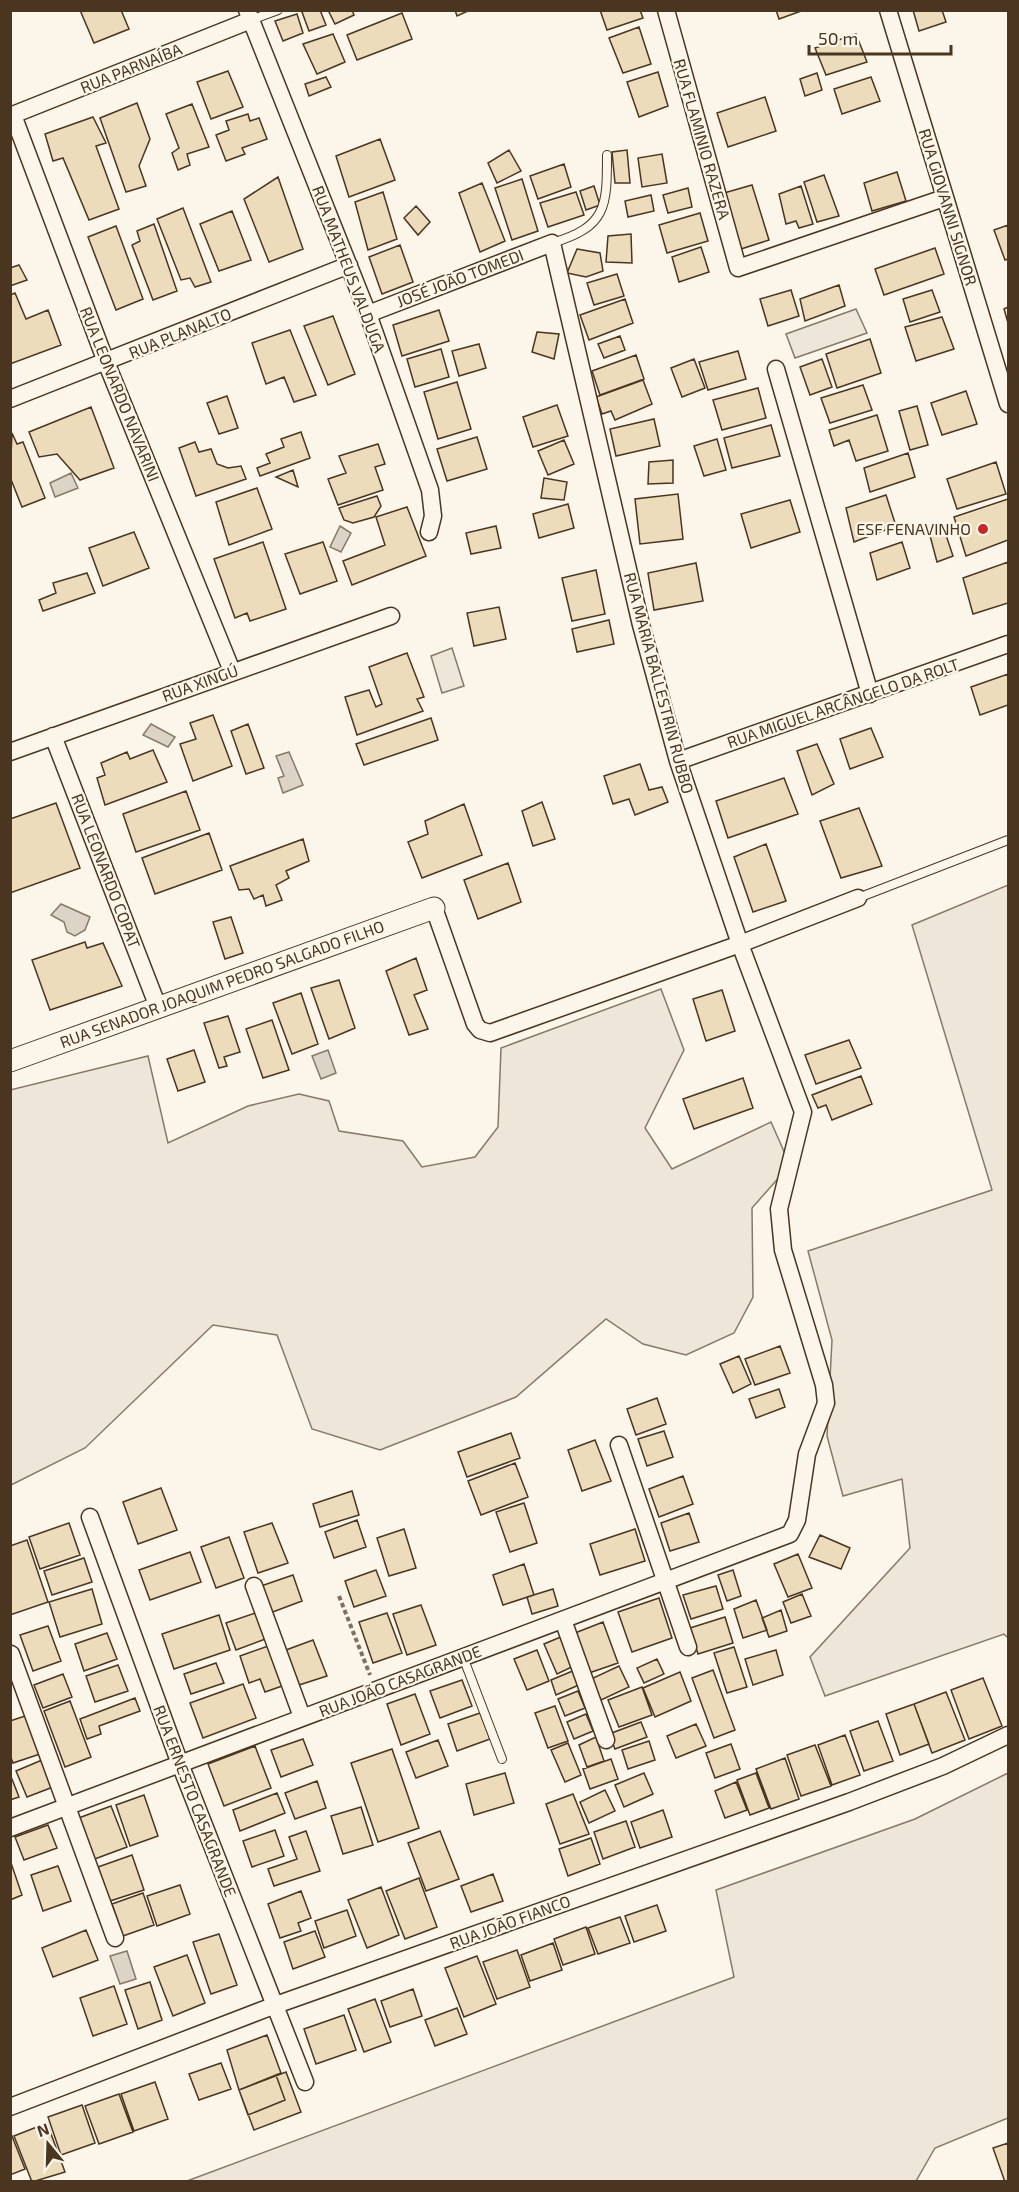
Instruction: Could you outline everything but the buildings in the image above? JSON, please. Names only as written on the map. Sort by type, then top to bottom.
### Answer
[{"type":"street","name":"RUA FLAMINIO RAZERA","points":[[666,10],[738,268],[944,198]]},
{"type":"street","name":"RUA GIOVANNI SIGNOR","points":[[888,10],[1008,404]]},
{"type":"street","name":"RUA PARNAÍBA","points":[[12,116],[249,15]]},
{"type":"street","name":"RUA MATHEUS VALDUGA","points":[[249,15],[368,314],[430,490],[433,516],[429,532]]},
{"type":"street","name":"RUA LEONARDO NAVARINI","points":[[12,116],[106,363],[232,672]]},
{"type":"street","name":"JOSÉ JOÃO TOMEDI","points":[[368,314],[552,243]]},
{"type":"street","name":"RUA MARIA BALLESTRIN RUBBO","points":[[552,243],[642,625],[678,761],[740,944],[803,1112],[779,1209],[783,1250],[824,1385],[826,1403],[807,1454],[797,1520],[790,1534]]},
{"type":"street","name":"RUA PLANALTO","points":[[10,399],[106,363],[349,265]]},
{"type":"street","points":[[776,369],[870,694]]},
{"type":"street","name":"RUA XINGÚ","points":[[10,752],[391,616]]},
{"type":"street","name":"RUA MIGUEL ARCÂNGELO DA ROLT","points":[[678,761],[1008,644]]},
{"type":"street","name":"RUA LEONARDO COPAT","points":[[53,736],[159,1007]]},
{"type":"street","points":[[434,908],[475,1024],[480,1030],[490,1033],[740,944],[858,898]]},
{"type":"street","name":"RUA SENADOR JOAQUIM PEDRO SALGADO FILHO","points":[[10,1061],[434,908]]},
{"type":"street","points":[[619,1445],[688,1647]]},
{"type":"street","name":"RUA ERNESTO CASAGRANDE","points":[[90,1517],[180,1764],[273,2006],[305,2082]]},
{"type":"street","name":"RUA JOÃO CASAGRANDE","points":[[10,1828],[790,1534]]},
{"type":"street","points":[[254,1586],[303,1718]]},
{"type":"street","points":[[563,1620],[606,1740]]},
{"type":"street","points":[[11,1654],[115,1938]]},
{"type":"street","name":"RUA JOÃO FIANCO","points":[[10,2108],[273,2006],[849,1802],[943,1766],[1008,1736]]},
{"type":"lane","points":[[249,15],[278,10]]},
{"type":"lane","points":[[552,243],[574,236],[597,220],[606,198],[607,155]]},
{"type":"lane","points":[[858,898],[1008,840]]},
{"type":"lane","points":[[463,1657],[502,1759]]},
{"type":"path","points":[[339,1596],[376,1689]]},
{"type":"shaded area","points":[[856,309],[867,333],[795,358],[786,334]]},
{"type":"shaded area","points":[[71,473],[78,488],[55,497],[50,483]]},
{"type":"shaded area","points":[[340,526],[351,533],[341,552],[330,547]]},
{"type":"shaded area","points":[[452,648],[464,686],[442,693],[431,656]]},
{"type":"shaded area","points":[[151,724],[175,737],[168,747],[143,735]]},
{"type":"shaded area","points":[[289,752],[303,785],[283,793],[278,778],[284,776],[276,756]]},
{"type":"shaded area","points":[[1008,885],[1008,1638],[1004,1634],[825,1696],[810,1657],[910,1548],[902,1479],[843,1496],[827,1436],[832,1340],[808,1251],[992,1190],[912,925]]},
{"type":"shaded area","points":[[61,904],[90,917],[85,930],[75,936],[67,932],[64,922],[51,915]]},
{"type":"shaded area","points":[[661,989],[684,1050],[645,1128],[672,1169],[771,1122],[790,1165],[752,1208],[753,1297],[734,1333],[686,1355],[643,1344],[606,1319],[516,1397],[380,1450],[312,1429],[277,1335],[213,1325],[85,1448],[11,1485],[10,1090],[148,1056],[168,1143],[248,1106],[299,1094],[329,1101],[339,1131],[403,1141],[422,1167],[475,1157],[498,1127],[501,1048]]},
{"type":"shaded area","points":[[328,1050],[336,1073],[321,1079],[312,1056]]},
{"type":"shaded area","points":[[1008,1773],[1008,2118],[935,2148],[916,2181],[187,2181],[734,1977],[716,1890],[915,1819]]},
{"type":"shaded area","points":[[127,1951],[136,1979],[120,1984],[110,1956]]},
{"type":"place","name":"ESF FENAVINHO","points":[[983,529]]}]
